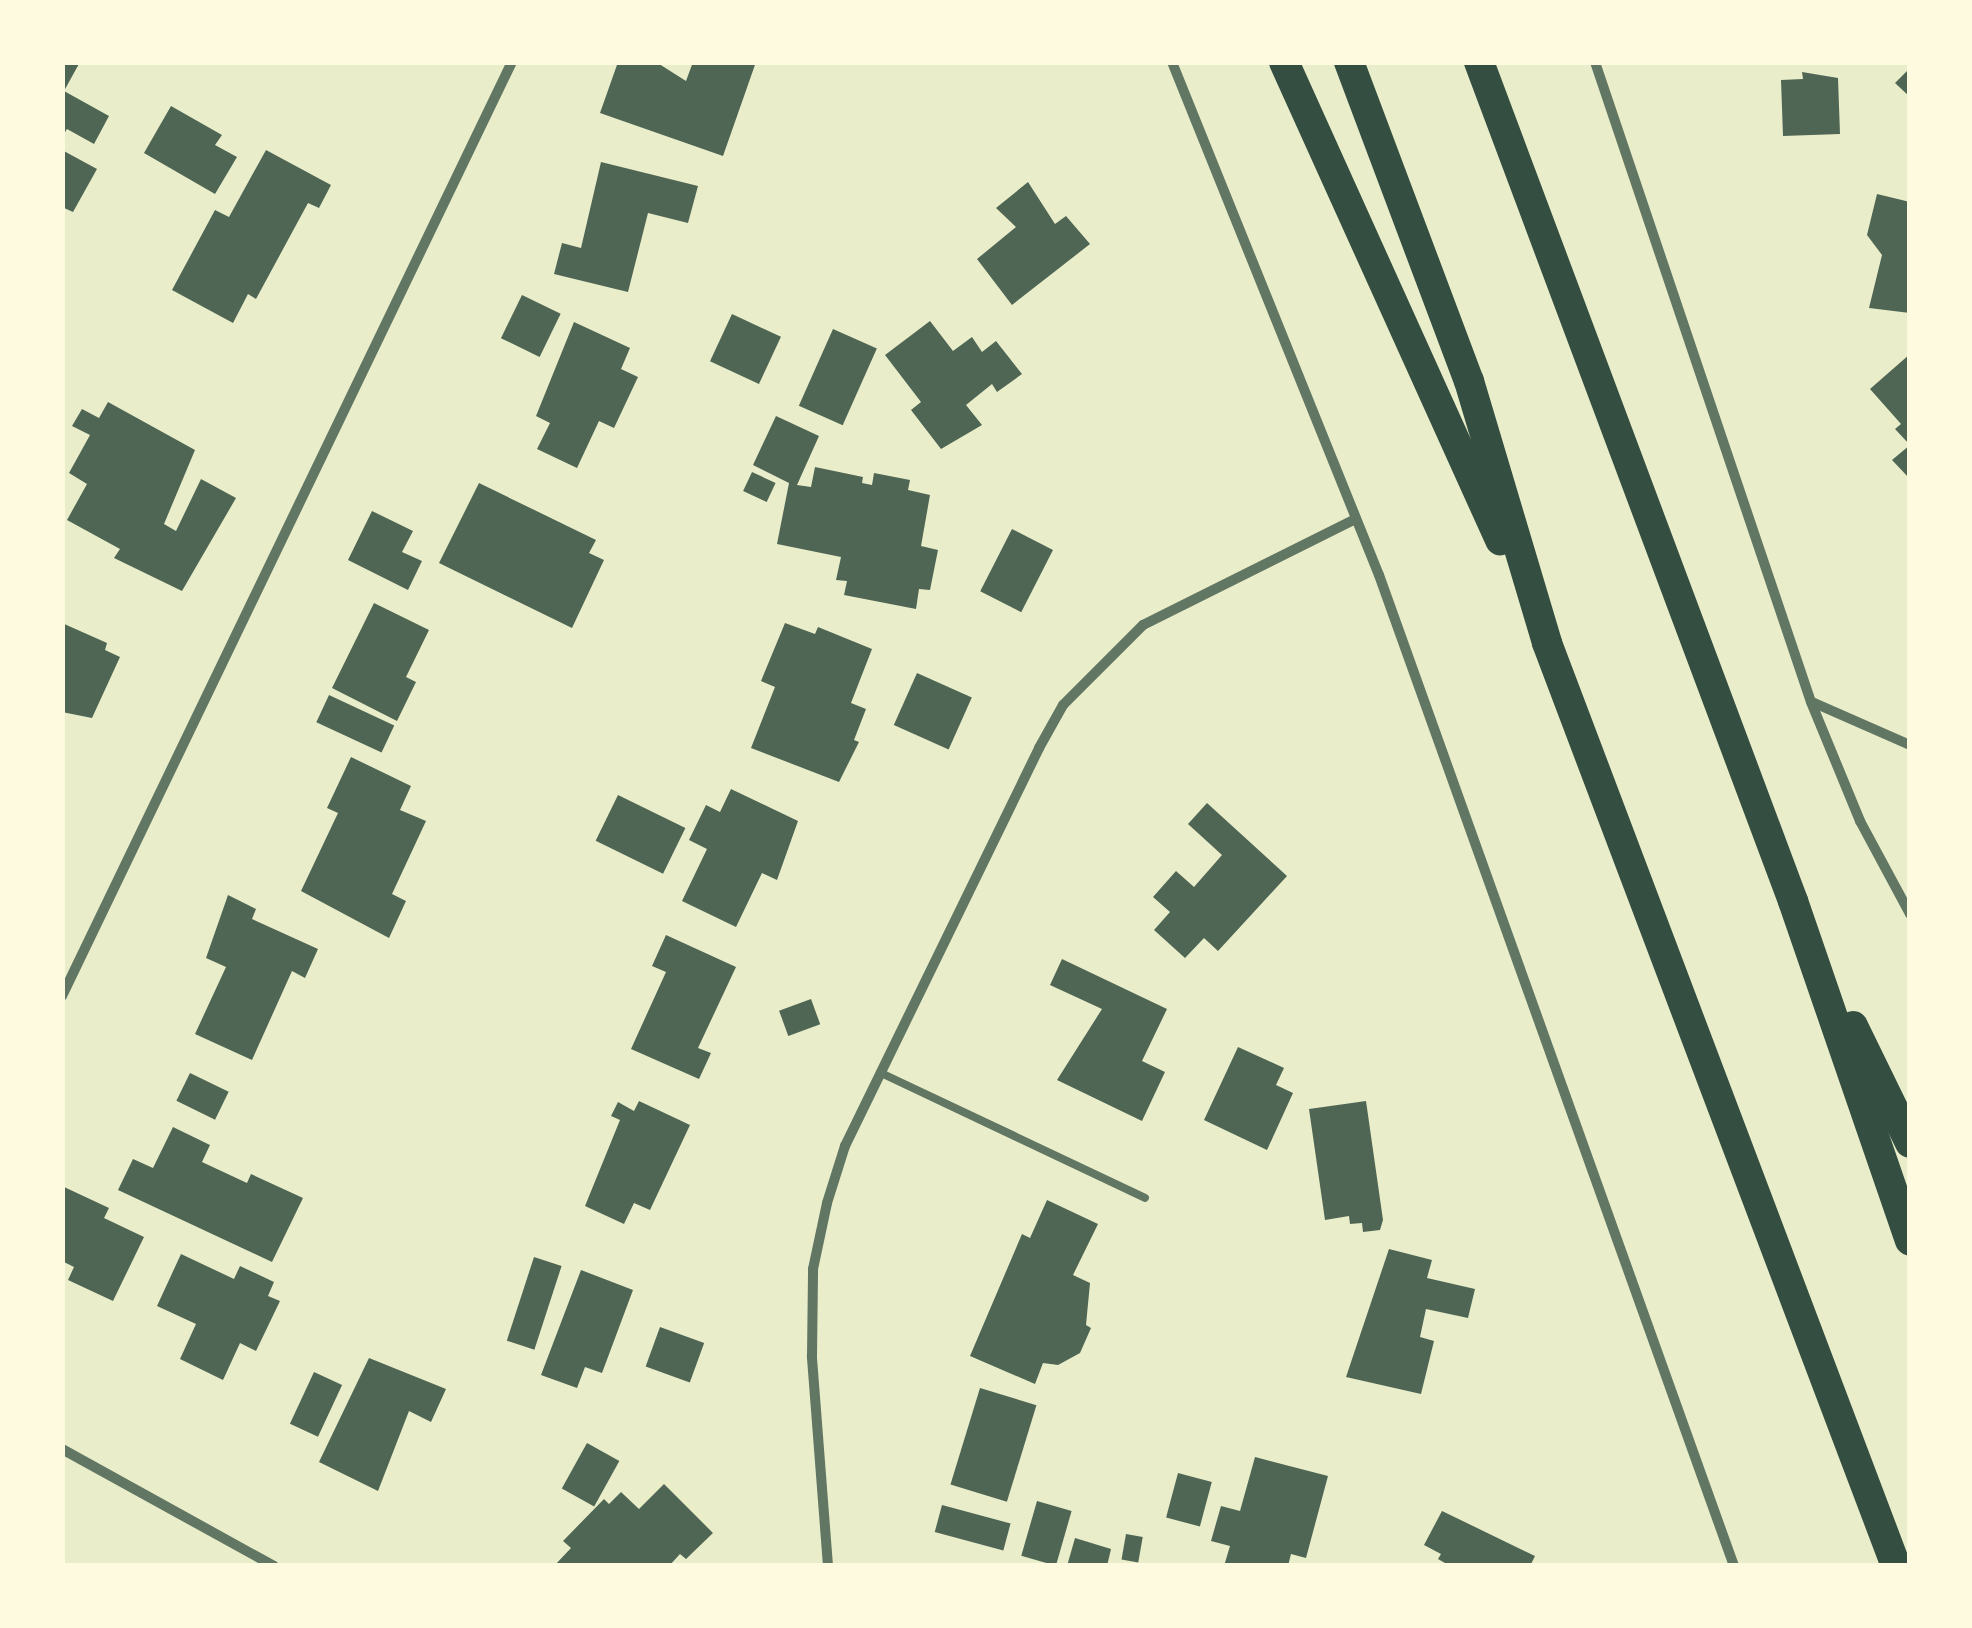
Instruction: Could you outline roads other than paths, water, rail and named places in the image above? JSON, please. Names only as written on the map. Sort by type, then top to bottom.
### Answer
[{"type":"highway","points":[[1284,62],[1546,643],[1896,1566]]},
{"type":"highway","points":[[1349,62],[1468,380],[1546,643]]},
{"type":"highway","points":[[1478,62],[1794,901],[1910,1240]]},
{"type":"highway","points":[[1794,901],[1910,1143]]},
{"type":"street","points":[[62,996],[512,62]]},
{"type":"street","points":[[1172,62],[1258,260],[1356,519],[1582,1126],[1734,1566]]},
{"type":"street","points":[[1594,62],[1812,702],[1860,820],[1910,914]]},
{"type":"street","points":[[828,1566],[812,1356],[813,1269],[845,1146],[1063,705],[1143,625],[1356,519]]},
{"type":"street","points":[[1812,702],[1910,745]]},
{"type":"street","points":[[62,1449],[274,1566]]},
{"type":"lane","points":[[880,1073],[1145,1198]]}]
